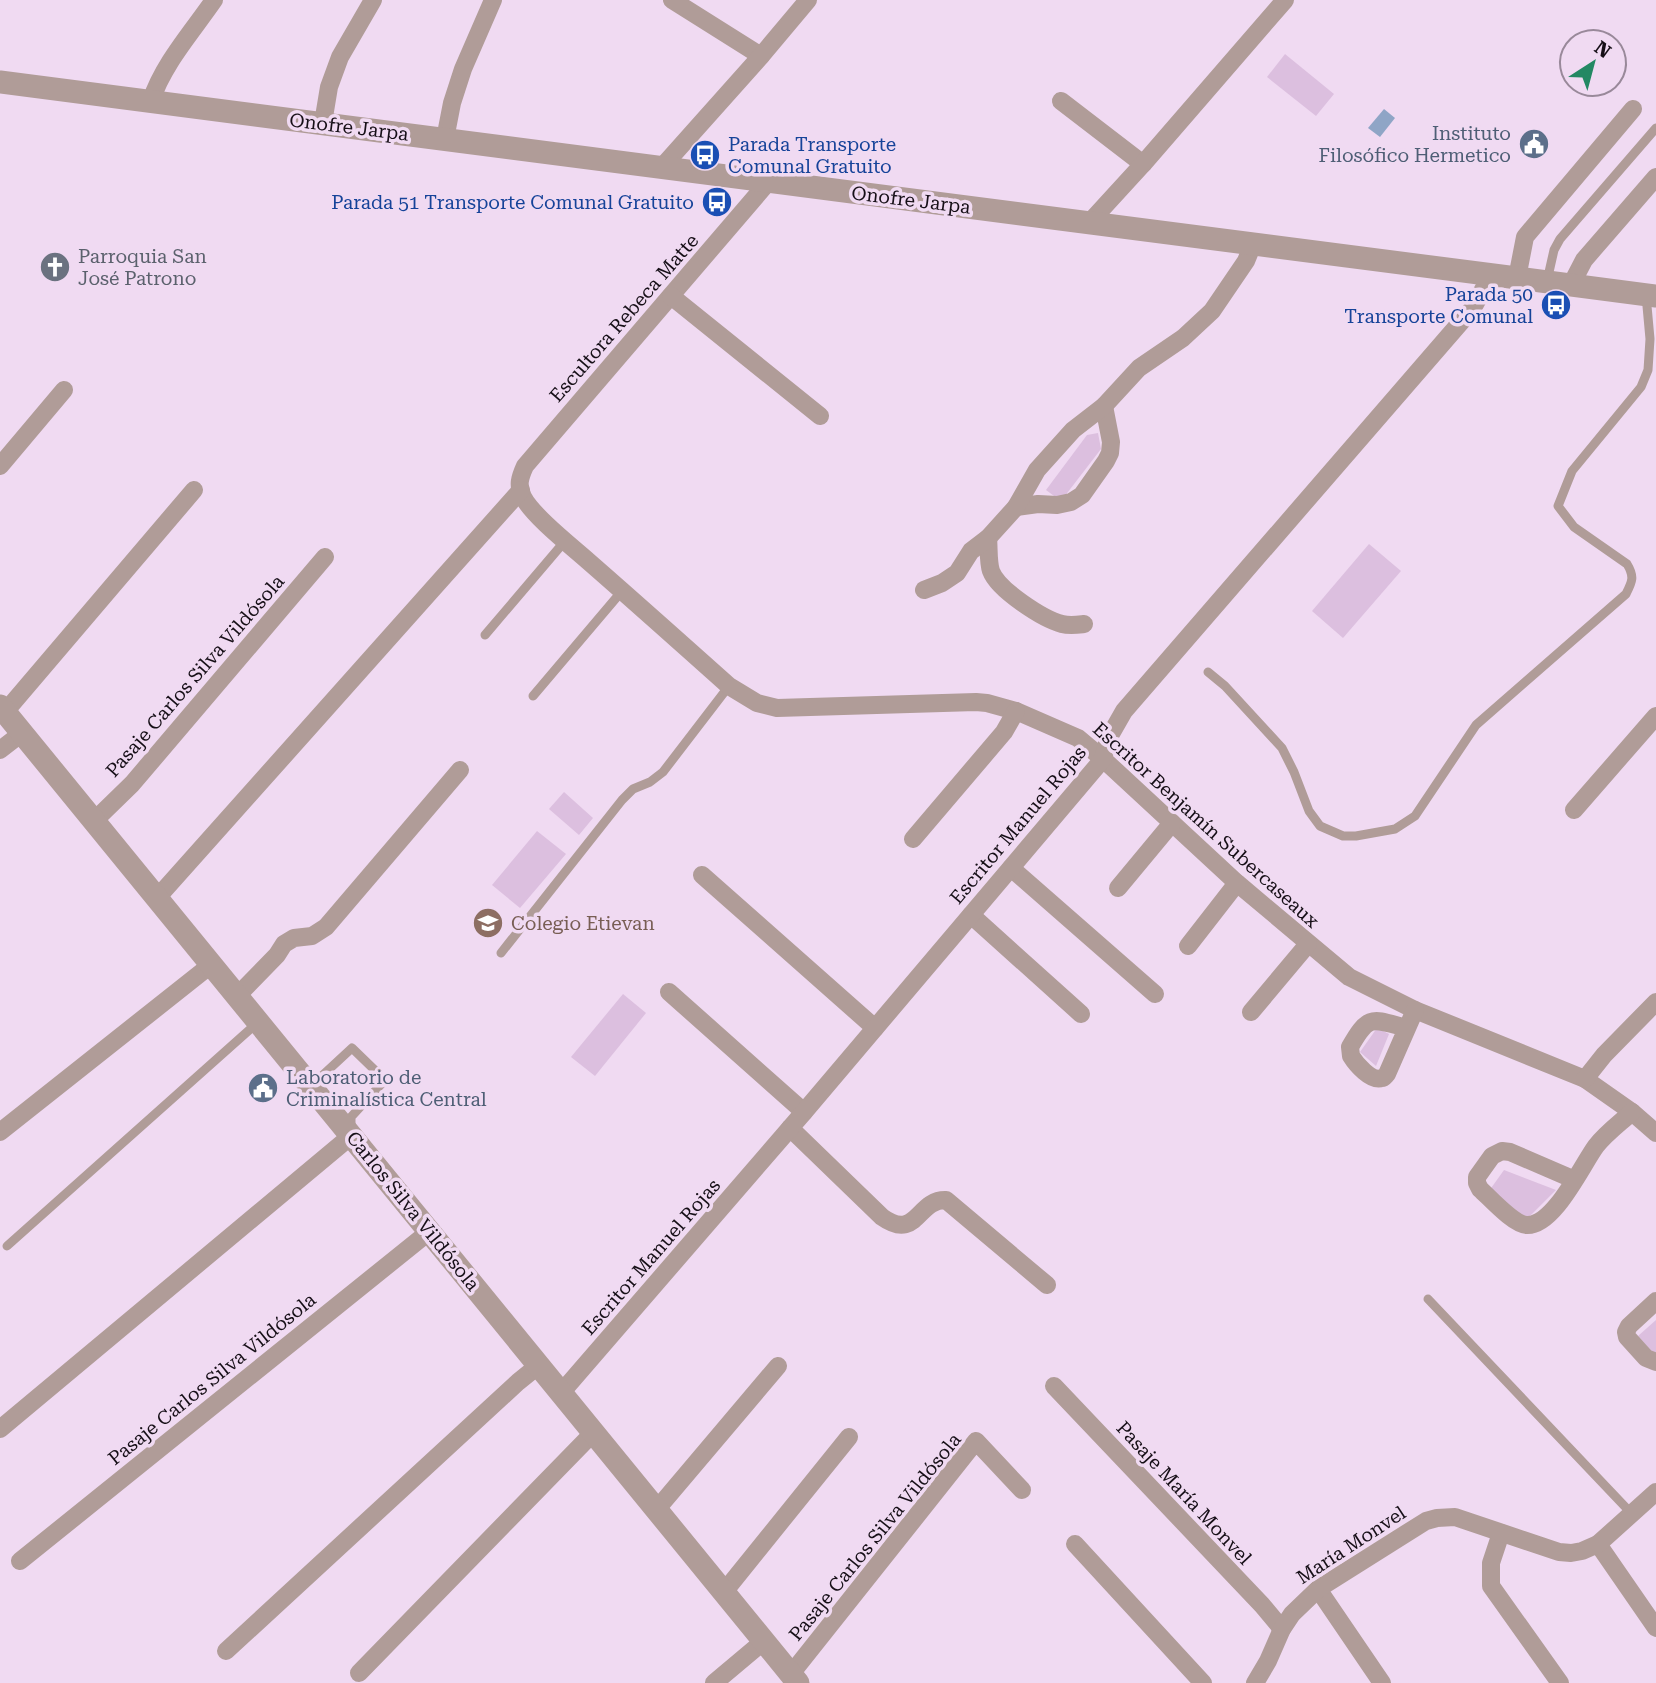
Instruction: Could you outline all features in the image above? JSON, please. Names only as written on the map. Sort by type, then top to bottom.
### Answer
[{"type":"street","points":[[151,101],[170,61],[214,0]]},
{"type":"street","points":[[323,124],[329,87],[340,57],[373,0]]},
{"type":"street","points":[[445,139],[452,103],[463,69],[493,0]]},
{"type":"street","points":[[672,0],[761,56]]},
{"type":"street","points":[[662,167],[808,0]]},
{"type":"street","points":[[1089,223],[1286,0]]},
{"type":"street","name":"Onofre Jarpa","points":[[0,82],[1651,295]]},
{"type":"street","points":[[1061,101],[1143,164]]},
{"type":"street","points":[[1517,278],[1525,237],[1633,109]]},
{"type":"street","points":[[1571,285],[1584,260],[1656,177]]},
{"type":"street","name":"Escultora Rebeca Matte","points":[[157,898],[520,488],[524,466],[769,181]]},
{"type":"street","points":[[925,590],[957,573],[971,551],[988,538],[1016,507],[1037,470],[1073,430],[1104,406],[1139,368],[1183,338],[1212,311],[1246,261],[1253,244]]},
{"type":"street","name":"Escritor Manuel Rojas","points":[[561,1393],[1103,760],[1108,739],[1124,710],[1474,308],[1491,275]]},
{"type":"street","points":[[671,296],[820,416]]},
{"type":"street","points":[[0,466],[64,390]]},
{"type":"street","points":[[1016,507],[1057,505],[1071,502],[1083,495],[1110,453],[1111,442],[1104,406]]},
{"type":"street","name":"Escritor Benjamín Subercaseaux","points":[[520,488],[530,507],[565,541],[729,686],[757,703],[777,708],[986,703],[1016,711],[1077,738],[1237,883],[1349,977],[1415,1010],[1585,1079],[1632,1112],[1656,1133]]},
{"type":"street","points":[[3,709],[194,490]]},
{"type":"street","points":[[988,538],[992,572],[1007,591],[1037,613],[1059,623],[1073,626],[1084,624]]},
{"type":"street","name":"Pasaje Carlos Silva Vildósola","points":[[94,821],[132,784],[326,557]]},
{"type":"street","points":[[957,573],[992,572]]},
{"type":"street","name":"Carlos Silva Vildósola","points":[[3,709],[795,1679]]},
{"type":"street","points":[[913,839],[1004,732],[1016,711]]},
{"type":"street","points":[[1574,810],[1656,716]]},
{"type":"street","points":[[0,750],[22,733]]},
{"type":"street","points":[[237,996],[270,963],[284,944],[294,938],[312,936],[326,927],[460,770]]},
{"type":"street","points":[[1118,888],[1172,823]]},
{"type":"street","points":[[1011,868],[1155,994]]},
{"type":"street","points":[[702,875],[875,1028]]},
{"type":"street","points":[[1188,946],[1237,883]]},
{"type":"street","points":[[971,915],[1081,1014]]},
{"type":"street","points":[[1251,1012],[1308,944]]},
{"type":"street","points":[[0,1132],[212,964]]},
{"type":"street","points":[[669,992],[804,1112]]},
{"type":"street","points":[[1585,1079],[1604,1055],[1656,1002]]},
{"type":"street","points":[[1406,1028],[1415,1010]]},
{"type":"street","points":[[1574,1180],[1503,1151],[1492,1156],[1477,1177],[1480,1189],[1518,1223],[1528,1225],[1539,1222],[1559,1203],[1574,1180],[1581,1168],[1598,1143],[1632,1112]]},
{"type":"street","points":[[790,1128],[891,1224],[901,1225],[914,1221],[931,1203],[938,1199],[946,1200],[1047,1285]]},
{"type":"street","points":[[0,1429],[351,1136]]},
{"type":"street","name":"Pasaje Carlos Silva Vildósola","points":[[20,1561],[430,1231]]},
{"type":"street","points":[[1656,1301],[1626,1332],[1646,1358],[1656,1362]]},
{"type":"street","points":[[226,1651],[518,1382],[540,1366]]},
{"type":"street","points":[[657,1509],[778,1366]]},
{"type":"street","name":"Pasaje María Monvel","points":[[1054,1386],[1282,1629]]},
{"type":"street","points":[[359,1674],[594,1432]]},
{"type":"street","points":[[724,1592],[849,1437]]},
{"type":"street","name":"Pasaje Carlos Silva Vildósola","points":[[795,1679],[976,1441],[1022,1490]]},
{"type":"street","name":"María Monvel","points":[[1255,1683],[1292,1614],[1318,1589],[1426,1521],[1455,1517],[1559,1552],[1582,1552],[1598,1544],[1656,1492]]},
{"type":"street","points":[[1501,1533],[1491,1563],[1491,1586],[1560,1683]]},
{"type":"street","points":[[1075,1544],[1203,1683]]},
{"type":"street","points":[[1598,1544],[1656,1628]]},
{"type":"street","points":[[1318,1589],[1382,1683]]},
{"type":"street","name":"Pasaje Carlos Silva Vildósola","points":[[714,1683],[764,1641]]},
{"type":"lane","points":[[1546,282],[1560,239],[1656,128]]},
{"type":"lane","points":[[1208,672],[1225,685],[1282,748],[1309,811],[1320,826],[1343,836],[1356,836],[1395,830],[1415,816],[1476,725],[1626,594],[1632,582],[1632,572],[1627,565],[1574,527],[1558,506],[1572,471],[1641,387],[1648,370],[1651,295]]},
{"type":"lane","points":[[485,635],[565,541]]},
{"type":"lane","points":[[533,695],[622,591]]},
{"type":"lane","points":[[501,953],[622,800],[633,789],[650,782],[663,772],[729,686]]},
{"type":"lane","points":[[7,1246],[258,1022]]},
{"type":"lane","points":[[311,1086],[352,1048],[385,1080],[351,1117],[351,1136]]},
{"type":"lane","points":[[1428,1299],[1632,1514]]},
{"type":"shaded area","points":[[1285,54],[1334,94],[1316,116],[1267,77]]},
{"type":"shaded area","points":[[1098,433],[1101,449],[1061,501],[1046,490],[1087,435]]},
{"type":"shaded area","points":[[1369,544],[1401,571],[1343,638],[1312,611]]},
{"type":"shaded area","points":[[564,792],[593,818],[579,835],[549,809]]},
{"type":"shaded area","points":[[537,831],[566,854],[520,908],[492,885]]},
{"type":"shaded area","points":[[623,994],[646,1013],[595,1076],[571,1057]]},
{"type":"shaded area","points":[[1377,1028],[1389,1034],[1376,1066],[1360,1052]]},
{"type":"shaded area","points":[[1504,1170],[1556,1190],[1522,1224],[1489,1191]]},
{"type":"shaded area","points":[[1656,1320],[1656,1356],[1638,1336]]},
{"type":"water","points":[[1384,109],[1395,118],[1380,137],[1368,128]]},
{"type":"place","name":"Instituto Filosófico Hermetico","points":[[1534,144]]},
{"type":"place","name":"Parada Transporte Comunal Gratuito","points":[[705,155]]},
{"type":"place","name":"Parada 51 Transporte Comunal Gratuito","points":[[717,202]]},
{"type":"place","name":"Parroquia San José Patrono","points":[[55,267]]},
{"type":"place","name":"Parada 50 Transporte Comunal","points":[[1556,305]]},
{"type":"place","name":"Colegio Etievan","points":[[488,923]]},
{"type":"place","name":"Laboratorio de Criminalística Central","points":[[263,1088]]}]
